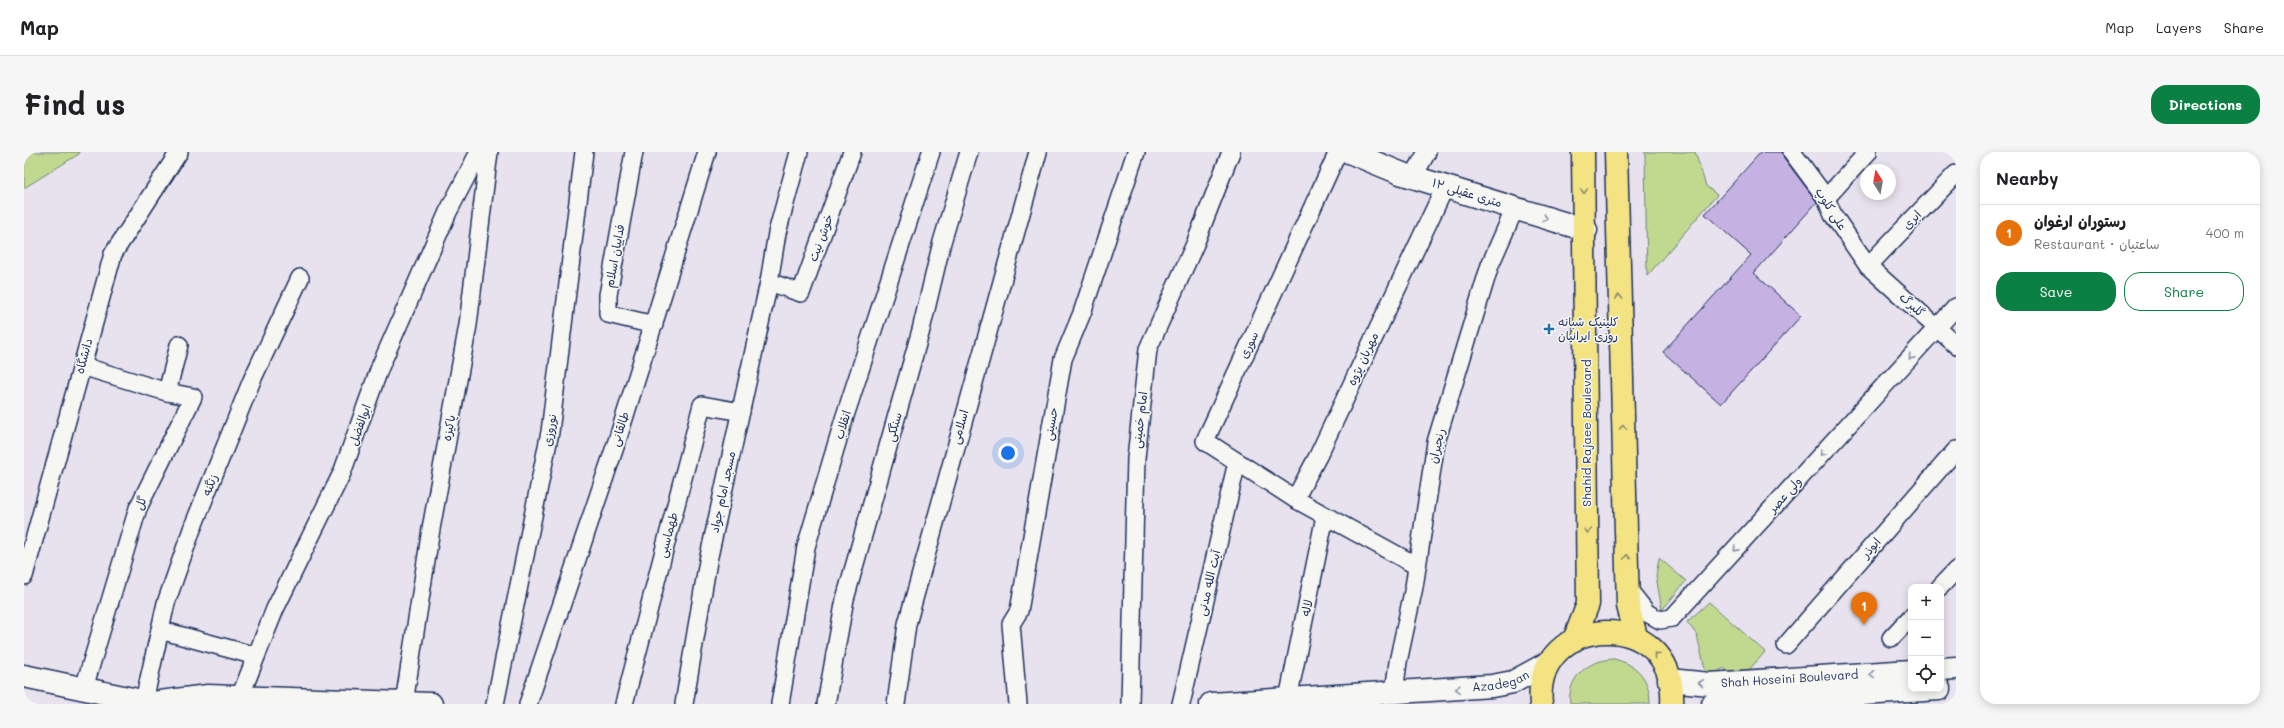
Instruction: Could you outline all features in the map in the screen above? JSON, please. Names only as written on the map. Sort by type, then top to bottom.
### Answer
[{"type":"highway","name":"Shahid Rajaee Boulevard","points":[[1574,640],[1588,604],[1586,230],[1583,152]]},
{"type":"highway","points":[[1616,152],[1628,597],[1636,636]]},
{"type":"highway","points":[[1588,604],[1594,614],[1605,619],[1617,617],[1628,597]]},
{"type":"highway","points":[[1541,704],[1541,682],[1548,663],[1561,649],[1574,640],[1608,632],[1636,636],[1649,646],[1662,661],[1669,680],[1672,704]]},
{"type":"street","name":"دانشگاه","points":[[24,576],[113,254],[179,152]]},
{"type":"street","name":"ابوالفضل","points":[[240,697],[275,609],[342,473],[380,367],[448,212],[479,152]]},
{"type":"street","name":"پاکیزه","points":[[404,703],[431,529],[468,325],[489,152]]},
{"type":"street","name":"نوروزی","points":[[495,704],[550,432],[584,152]]},
{"type":"street","name":"فداییان اسلام","points":[[634,152],[608,295],[608,314],[654,326]]},
{"type":"street","name":"طالقانی","points":[[528,704],[654,326],[707,152]]},
{"type":"street","name":"مسجد امام جواد","points":[[684,704],[708,561],[769,282],[777,233],[799,152]]},
{"type":"street","name":"خوش نیت","points":[[769,282],[801,292],[852,152]]},
{"type":"street","name":"انقلاب","points":[[780,704],[806,547],[844,419],[931,152]]},
{"type":"street","name":"سنگکی","points":[[826,704],[845,599],[919,338],[942,242],[969,152]]},
{"type":"street","name":"اسلامی","points":[[896,704],[907,624],[1038,152]]},
{"type":"street","name":"حسینی","points":[[1018,704],[1011,624],[1019,611],[1063,359],[1082,313],[1136,152]]},
{"type":"street","name":"امام خمینی","points":[[1130,704],[1136,458],[1148,350],[1195,244],[1231,152]]},
{"type":"street","name":"سوری","points":[[1295,499],[1205,441],[1338,152]]},
{"type":"street","name":"۱۲ متری عقیلی","points":[[1349,152],[1374,157],[1413,177],[1586,230]]},
{"type":"street","points":[[1413,177],[1427,152]]},
{"type":"street","name":"علی کلوپ","points":[[1792,152],[1826,198],[1833,215],[1868,266]]},
{"type":"street","points":[[1826,198],[1868,152]]},
{"type":"street","name":"ابری","points":[[1868,266],[1956,174]]},
{"type":"street","name":"مهربان پژوه","points":[[1295,499],[1318,456],[1445,187]]},
{"type":"street","name":"رنجبران","points":[[1394,692],[1417,566],[1436,442],[1490,264],[1515,208]]},
{"type":"street","name":"گلبرگ","points":[[1868,266],[1956,345]]},
{"type":"street","name":"زنگنه","points":[[151,703],[160,630],[166,603],[195,522],[252,380],[300,278]]},
{"type":"street","name":"ولی عصر","points":[[1628,597],[1647,613],[1660,620],[1672,618],[1956,307]]},
{"type":"street","points":[[82,366],[167,392],[179,345]]},
{"type":"street","name":"گل","points":[[84,688],[138,508],[193,398],[167,392]]},
{"type":"street","name":"طهماسبی","points":[[624,704],[702,405],[741,412]]},
{"type":"street","name":"ابوذر","points":[[1786,645],[1956,450]]},
{"type":"street","name":"آیت الله مدنی","points":[[1181,704],[1238,462]]},
{"type":"street","points":[[1295,499],[1417,566]]},
{"type":"street","name":"لاله","points":[[1288,699],[1325,516]]},
{"type":"street","points":[[1943,584],[1956,570]]},
{"type":"street","points":[[1891,638],[1908,620]]},
{"type":"street","points":[[160,630],[256,656]]},
{"type":"street","name":"Azadegan","points":[[1211,704],[1492,686],[1514,682],[1548,663]]},
{"type":"street","points":[[1944,669],[1956,668]]},
{"type":"street","name":"Shah Hoseini Boulevard","points":[[1669,680],[1710,684],[1908,671]]},
{"type":"street","points":[[24,676],[151,703],[208,696],[432,704]]},
{"type":"street","name":"Shah Hoseini Boulevard","points":[[1944,689],[1956,688]]},
{"type":"street","name":"Shah Hoseini Boulevard","points":[[1713,704],[1908,691]]},
{"type":"green space","points":[[24,152],[79,152],[79,154],[24,188]]},
{"type":"green space","points":[[1645,152],[1695,152],[1706,186],[1717,195],[1647,276]]},
{"type":"green space","points":[[1659,558],[1686,581],[1662,610],[1656,576]]},
{"type":"green space","points":[[1709,602],[1765,652],[1747,672],[1734,678],[1724,668],[1707,678],[1697,635],[1687,622]]},
{"type":"green space","points":[[1614,659],[1630,665],[1641,674],[1648,687],[1650,704],[1570,704],[1572,685],[1582,671],[1588,666],[1596,663]]},
{"type":"building","points":[[1761,152],[1782,152],[1784,158],[1817,202],[1754,273],[1801,316],[1721,404],[1663,352],[1751,255],[1705,214]]},
{"type":"place","name":"کلینیک شبانه روزی ایرانیان","points":[[1549,329]]},
{"type":"place","name":"رستوران ارغوان","points":[[1864,625]]}]
